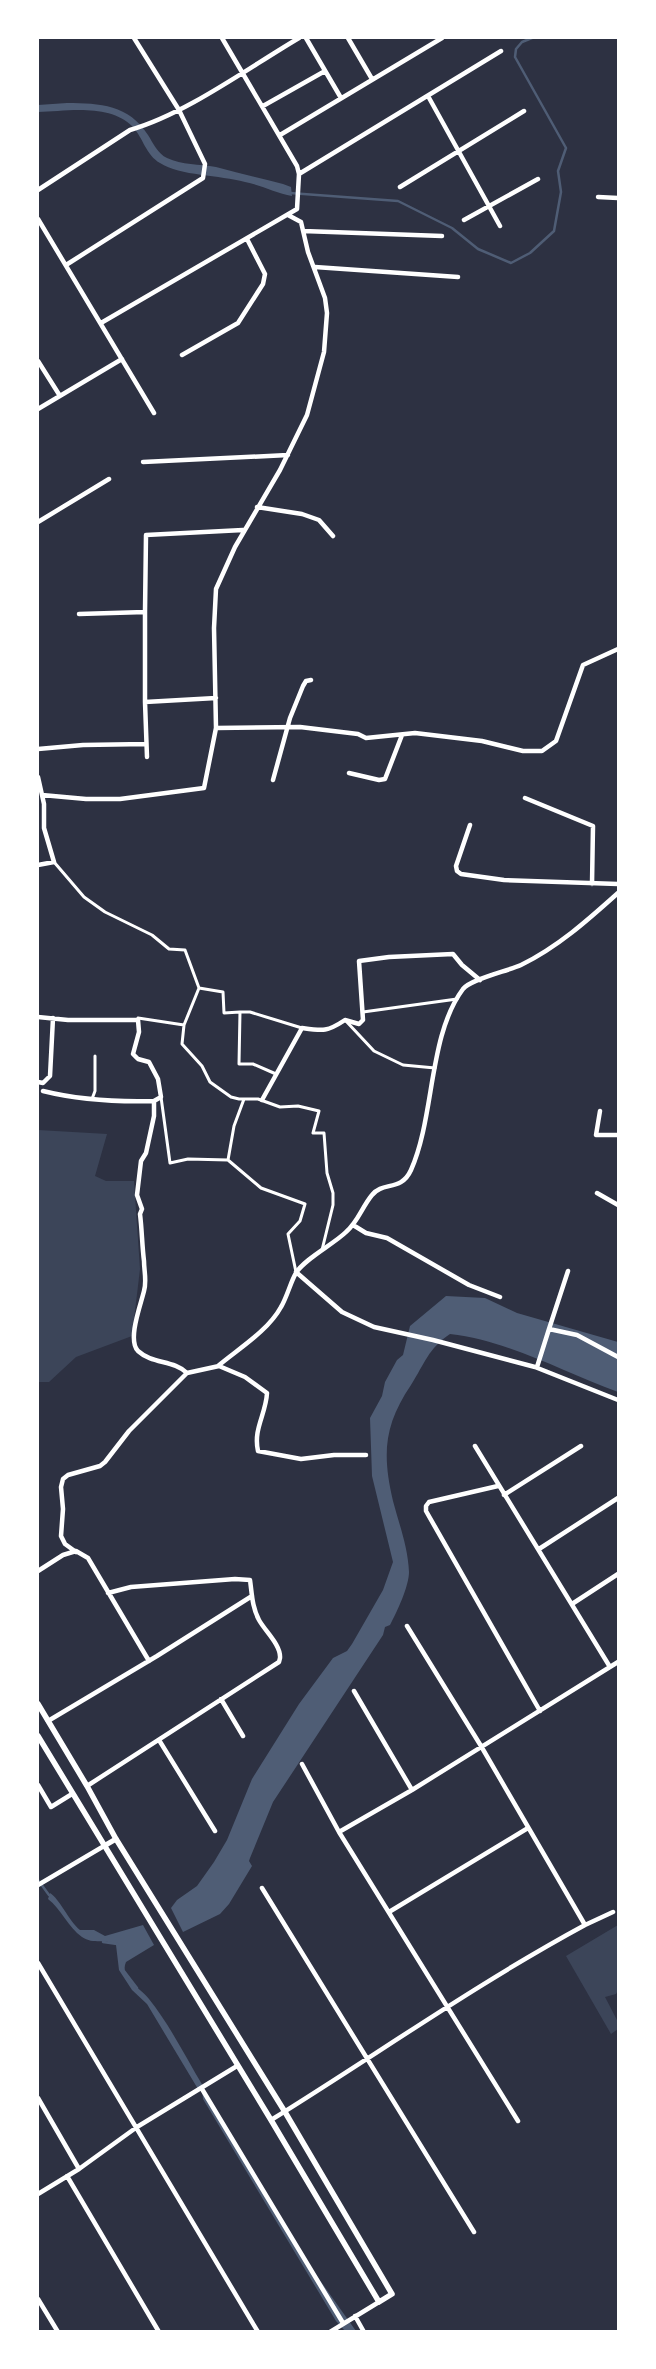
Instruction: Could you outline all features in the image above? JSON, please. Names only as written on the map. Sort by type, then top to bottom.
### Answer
[{"type":"main road","points":[[38,1704],[88,1786],[116,1839],[285,2112],[392,2294],[379,2302],[38,1736]]},
{"type":"street","points":[[66,265],[201,181],[205,164],[179,110],[134,38]]},
{"type":"street","points":[[101,323],[297,209],[299,174],[280,135],[222,38]]},
{"type":"street","points":[[38,190],[130,130],[179,110],[298,38]]},
{"type":"street","points":[[306,38],[341,98]]},
{"type":"street","points":[[348,38],[372,78]]},
{"type":"street","points":[[280,135],[372,78],[442,38]]},
{"type":"street","points":[[299,174],[501,50]]},
{"type":"street","points":[[263,106],[326,71]]},
{"type":"street","points":[[428,96],[500,226]]},
{"type":"street","points":[[400,187],[524,111]]},
{"type":"street","points":[[464,220],[538,179]]},
{"type":"street","points":[[598,196],[618,198]]},
{"type":"street","points":[[42,795],[86,799],[120,799],[204,788],[216,728],[214,628],[216,589],[243,530],[288,455],[307,415],[324,352],[327,313],[315,267],[308,252],[298,219],[288,215]]},
{"type":"street","points":[[38,219],[154,413]]},
{"type":"street","points":[[303,231],[442,236]]},
{"type":"street","points":[[182,355],[238,322],[263,284],[265,274],[247,239]]},
{"type":"street","points":[[315,267],[458,276]]},
{"type":"street","points":[[38,409],[122,359]]},
{"type":"street","points":[[38,361],[60,396]]},
{"type":"street","points":[[143,462],[288,455]]},
{"type":"street","points":[[38,522],[109,480]]},
{"type":"street","points":[[257,507],[302,514],[319,520],[333,536]]},
{"type":"street","points":[[147,757],[145,702],[146,534],[243,530]]},
{"type":"street","points":[[80,614],[145,612]]},
{"type":"street","points":[[216,728],[300,727],[348,733],[366,738],[415,733],[482,742],[523,751],[542,751],[556,741],[582,665],[618,649]]},
{"type":"street","points":[[273,780],[287,728],[303,686],[306,682],[312,680]]},
{"type":"street","points":[[145,702],[216,698]]},
{"type":"street","points":[[349,773],[378,780],[385,779],[402,735]]},
{"type":"street","points":[[38,749],[83,745],[146,744]]},
{"type":"street","points":[[38,777],[42,795],[44,828],[54,862],[84,897],[105,912],[152,935],[169,950],[185,950],[199,988],[184,1025],[182,1044],[202,1066],[207,1078],[231,1097],[262,1100],[280,1107],[298,1106],[319,1111],[313,1133],[324,1133],[328,1172],[333,1192],[333,1205],[322,1250]]},
{"type":"street","points":[[525,798],[593,826],[592,884]]},
{"type":"street","points":[[470,825],[456,866],[457,871],[461,874],[504,880],[618,884]]},
{"type":"street","points":[[38,865],[54,862]]},
{"type":"street","points":[[296,1272],[353,1225],[373,1194],[381,1189],[397,1186],[410,1173],[418,1153],[426,1123],[435,1068],[444,1033],[457,999],[464,988],[480,980],[508,971],[542,952],[582,925],[618,893]]},
{"type":"street","points":[[199,988],[223,992],[224,1013],[250,1012],[302,1028],[324,1031],[331,1029],[344,1020],[359,1024],[363,1020],[359,961],[389,957],[453,954],[462,965],[480,980]]},
{"type":"street","points":[[363,1012],[457,999]]},
{"type":"street","points":[[240,1012],[239,1064],[252,1064],[276,1074]]},
{"type":"street","points":[[38,1017],[137,1018],[184,1025]]},
{"type":"street","points":[[38,1082],[43,1082],[50,1076],[53,1018]]},
{"type":"street","points":[[137,1018],[139,1032],[133,1054],[138,1059],[149,1062],[160,1086],[170,1163],[188,1159],[228,1160],[261,1188],[305,1204],[300,1221],[288,1234],[296,1272],[293,1284],[275,1316],[218,1366],[187,1373],[129,1431],[105,1462],[100,1466],[68,1475],[60,1487],[63,1509],[61,1536],[65,1544],[88,1558],[149,1661]]},
{"type":"street","points":[[344,1020],[374,1051],[403,1065],[435,1068]]},
{"type":"street","points":[[262,1100],[302,1028]]},
{"type":"street","points":[[92,1099],[95,1091],[96,1056]]},
{"type":"street","points":[[43,1091],[66,1097],[154,1101],[161,1097],[160,1086]]},
{"type":"street","points":[[228,1160],[234,1126],[244,1099]]},
{"type":"street","points":[[154,1101],[154,1116],[146,1153],[141,1161],[137,1195],[142,1209],[140,1214],[145,1278],[144,1293],[137,1316],[135,1342],[140,1352],[159,1361],[178,1366],[187,1373]]},
{"type":"street","points":[[600,1111],[596,1135],[618,1136]]},
{"type":"street","points":[[597,1193],[618,1205]]},
{"type":"street","points":[[353,1225],[366,1233],[387,1238],[469,1285],[500,1298]]},
{"type":"street","points":[[537,1367],[568,1271]]},
{"type":"street","points":[[296,1272],[342,1312],[374,1327],[537,1367],[618,1400]]},
{"type":"street","points":[[549,1330],[577,1335],[618,1358]]},
{"type":"street","points":[[218,1366],[245,1377],[267,1393],[265,1408],[256,1436],[258,1451],[301,1459],[334,1454],[366,1455]]},
{"type":"street","points":[[475,1446],[610,1667]]},
{"type":"street","points":[[504,1495],[581,1446]]},
{"type":"street","points":[[498,1486],[429,1502],[426,1506],[426,1511],[540,1711]]},
{"type":"street","points":[[539,1549],[618,1498]]},
{"type":"street","points":[[38,1571],[63,1555],[76,1552]]},
{"type":"street","points":[[572,1604],[618,1574]]},
{"type":"street","points":[[88,1786],[279,1662],[280,1658],[276,1646],[258,1619],[250,1580],[235,1579],[131,1587],[108,1593]]},
{"type":"street","points":[[48,1721],[149,1661],[252,1596]]},
{"type":"street","points":[[407,1626],[481,1746],[585,1925]]},
{"type":"street","points":[[339,1832],[412,1790],[618,1662]]},
{"type":"street","points":[[354,1691],[412,1790]]},
{"type":"street","points":[[221,1699],[243,1736]]},
{"type":"street","points":[[159,1740],[215,1831]]},
{"type":"street","points":[[302,1764],[339,1832],[518,2121]]},
{"type":"street","points":[[38,1785],[51,1807],[72,1794]]},
{"type":"street","points":[[389,1912],[528,1828]]},
{"type":"street","points":[[38,1885],[116,1839]]},
{"type":"street","points":[[262,1888],[474,2232]]},
{"type":"street","points":[[271,2120],[529,1955],[613,1912]]},
{"type":"street","points":[[38,1963],[258,2332]]},
{"type":"street","points":[[38,2194],[79,2169],[137,2127],[236,2066]]},
{"type":"street","points":[[202,2088],[343,2323]]},
{"type":"street","points":[[38,2098],[79,2169]]},
{"type":"street","points":[[67,2176],[159,2332]]},
{"type":"street","points":[[38,2298],[58,2332]]},
{"type":"street","points":[[330,2332],[379,2302]]},
{"type":"street","points":[[355,2316],[364,2332]]},
{"type":"shaded area","points":[[67,103],[102,105],[123,112],[140,125],[158,151],[167,158],[185,163],[216,167],[283,184],[291,187],[292,196],[251,183],[189,173],[168,167],[151,156],[133,127],[124,119],[113,114],[88,110],[38,112],[38,105]]},
{"type":"shaded area","points":[[38,1130],[107,1134],[95,1176],[106,1181],[134,1181],[140,1269],[132,1336],[76,1357],[49,1382],[38,1382]]},
{"type":"shaded area","points":[[446,1296],[485,1298],[517,1313],[618,1342],[618,1392],[515,1350],[472,1338],[450,1334],[432,1351],[395,1413],[388,1440],[387,1469],[393,1501],[405,1545],[409,1572],[405,1591],[399,1606],[390,1625],[385,1627],[383,1635],[273,1802],[249,1861],[252,1866],[229,1904],[220,1914],[183,1932],[171,1908],[177,1900],[197,1886],[214,1862],[227,1840],[252,1779],[299,1704],[333,1658],[347,1651],[352,1644],[383,1590],[393,1562],[372,1476],[370,1418],[382,1396],[385,1382],[397,1360],[403,1355],[410,1326]]},
{"type":"shaded area","points":[[50,1893],[80,1930],[94,1930],[105,1936],[143,1925],[154,1945],[126,1962],[126,1973],[128,1978],[149,1999],[164,2020],[203,2086],[198,2089],[147,2004],[132,1990],[119,1970],[116,1945],[108,1942],[91,1941],[82,1937],[48,1899]]},
{"type":"shaded area","points":[[618,1925],[618,1990],[616,1994],[605,1997],[618,2022],[618,2029],[611,2034],[566,1956]]},
{"type":"shaded area","points":[[202,2089],[297,2248],[356,2331],[345,2331],[336,2321],[203,2099]]},
{"type":"waterway","points":[[290,193],[398,201],[452,228],[478,249],[511,263],[530,253],[554,231],[561,192],[558,171],[566,148],[515,57],[516,49],[522,42],[532,38]]},
{"type":"waterway","points":[[38,1880],[49,1895]]},
{"type":"waterway","points":[[103,1942],[117,1944]]},
{"type":"waterway","points":[[124,1971],[137,1988]]}]
